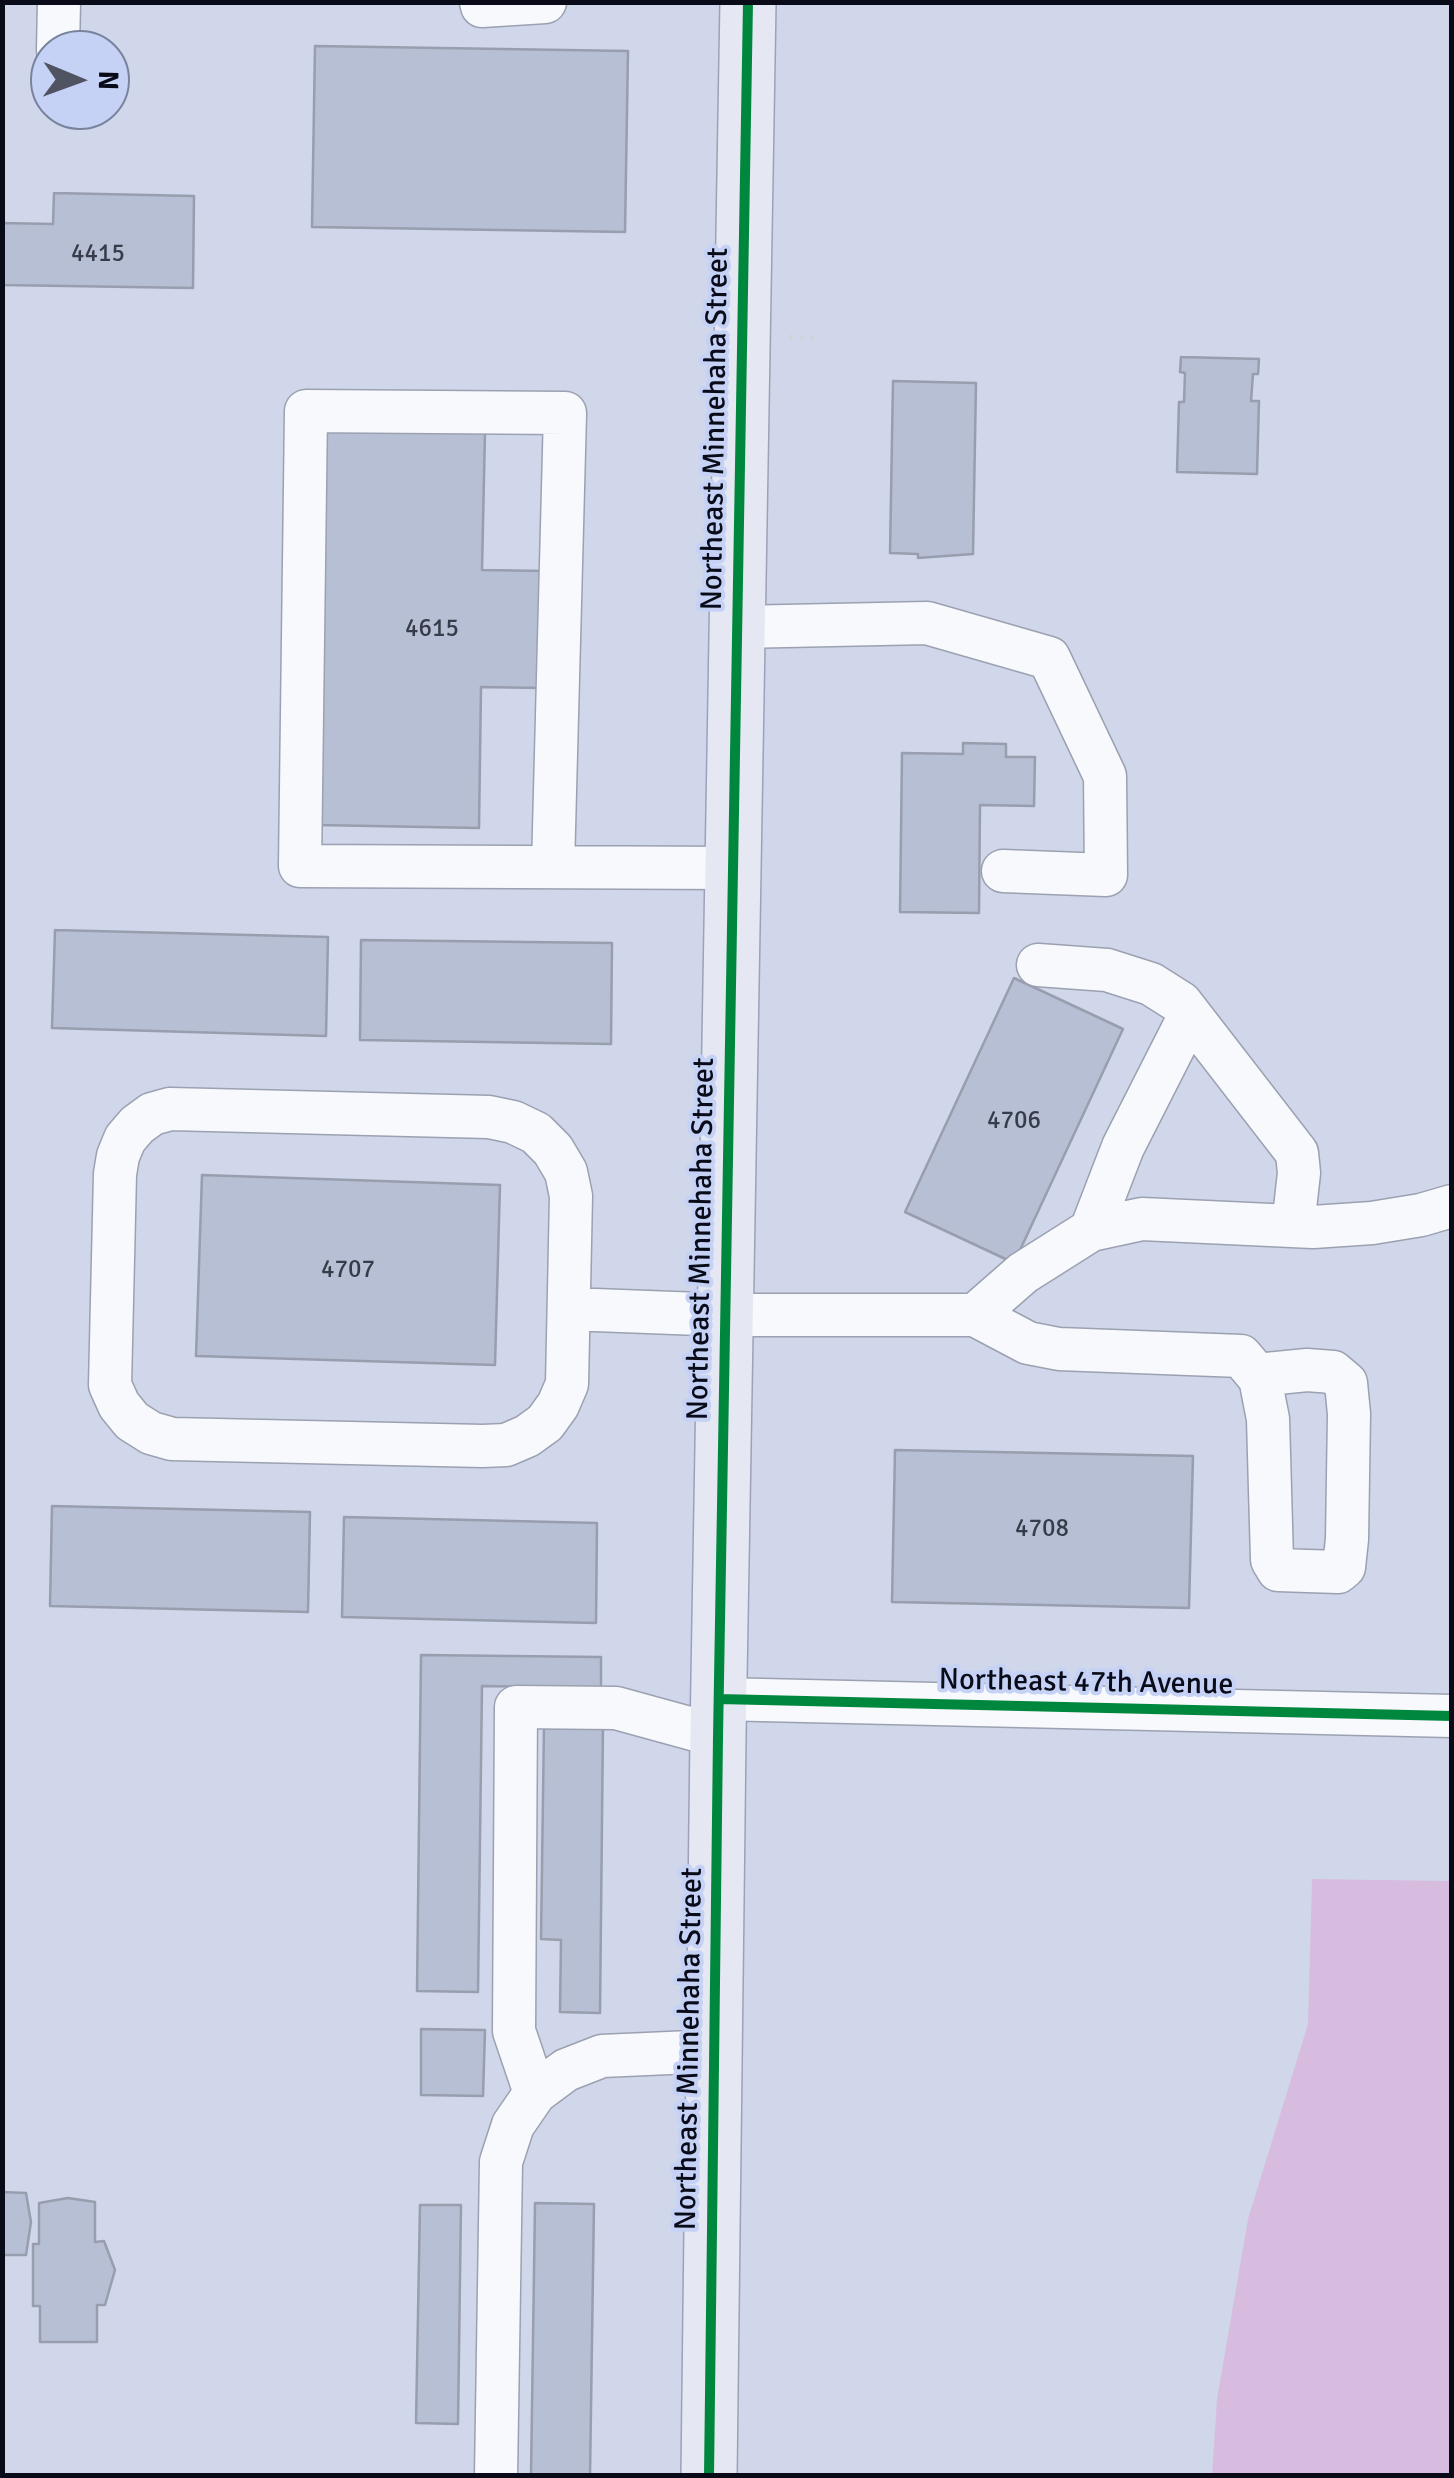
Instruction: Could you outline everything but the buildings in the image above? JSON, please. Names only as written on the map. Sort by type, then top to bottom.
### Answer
[{"type":"main road","name":"Northeast Minnehaha Street","points":[[709,2476],[748,2]]},
{"type":"street","points":[[59,30],[60,2]]},
{"type":"street","points":[[481,2],[482,6],[545,2]]},
{"type":"street","points":[[553,867],[565,413],[306,411],[300,866],[734,868]]},
{"type":"street","points":[[738,627],[927,624],[1048,658],[1105,776],[1106,875],[1003,872]]},
{"type":"street","points":[[1038,964],[1107,970],[1151,984],[1181,1003],[1298,1153],[1293,1226]]},
{"type":"street","points":[[1091,1230],[1123,1147],[1190,1015]]},
{"type":"street","points":[[170,1109],[489,1117],[514,1122],[536,1133],[553,1150],[566,1172],[571,1196],[569,1309],[566,1384],[558,1404],[545,1423],[506,1445],[172,1439],[151,1433],[132,1421],[110,1385],[118,1156],[137,1125],[152,1114],[170,1109]]},
{"type":"street","points":[[975,1315],[1024,1273],[1091,1230],[1142,1219],[1293,1226],[1372,1223],[1452,1206]]},
{"type":"street","points":[[569,1309],[726,1315],[975,1315],[1028,1342],[1059,1349],[1241,1356],[1258,1375],[1268,1419],[1272,1560],[1278,1570],[1338,1572],[1344,1567],[1347,1539],[1346,1383],[1332,1372],[1306,1370],[1258,1375]]},
{"type":"street","name":"Northeast 47th Avenue","points":[[536,2093],[514,2031],[516,1707],[616,1708],[719,1717],[1452,1716]]},
{"type":"street","points":[[496,2476],[501,2162],[513,2125],[536,2093],[566,2070],[602,2056],[714,2052]]},
{"type":"shaded area","points":[[1312,1879],[1451,1881],[1451,2475],[1212,2475],[1217,2399],[1248,2219],[1308,2024]]},
{"type":"cycle path","points":[[709,2476],[748,2]]},
{"type":"cycle path","points":[[719,1699],[1452,1716]]}]
